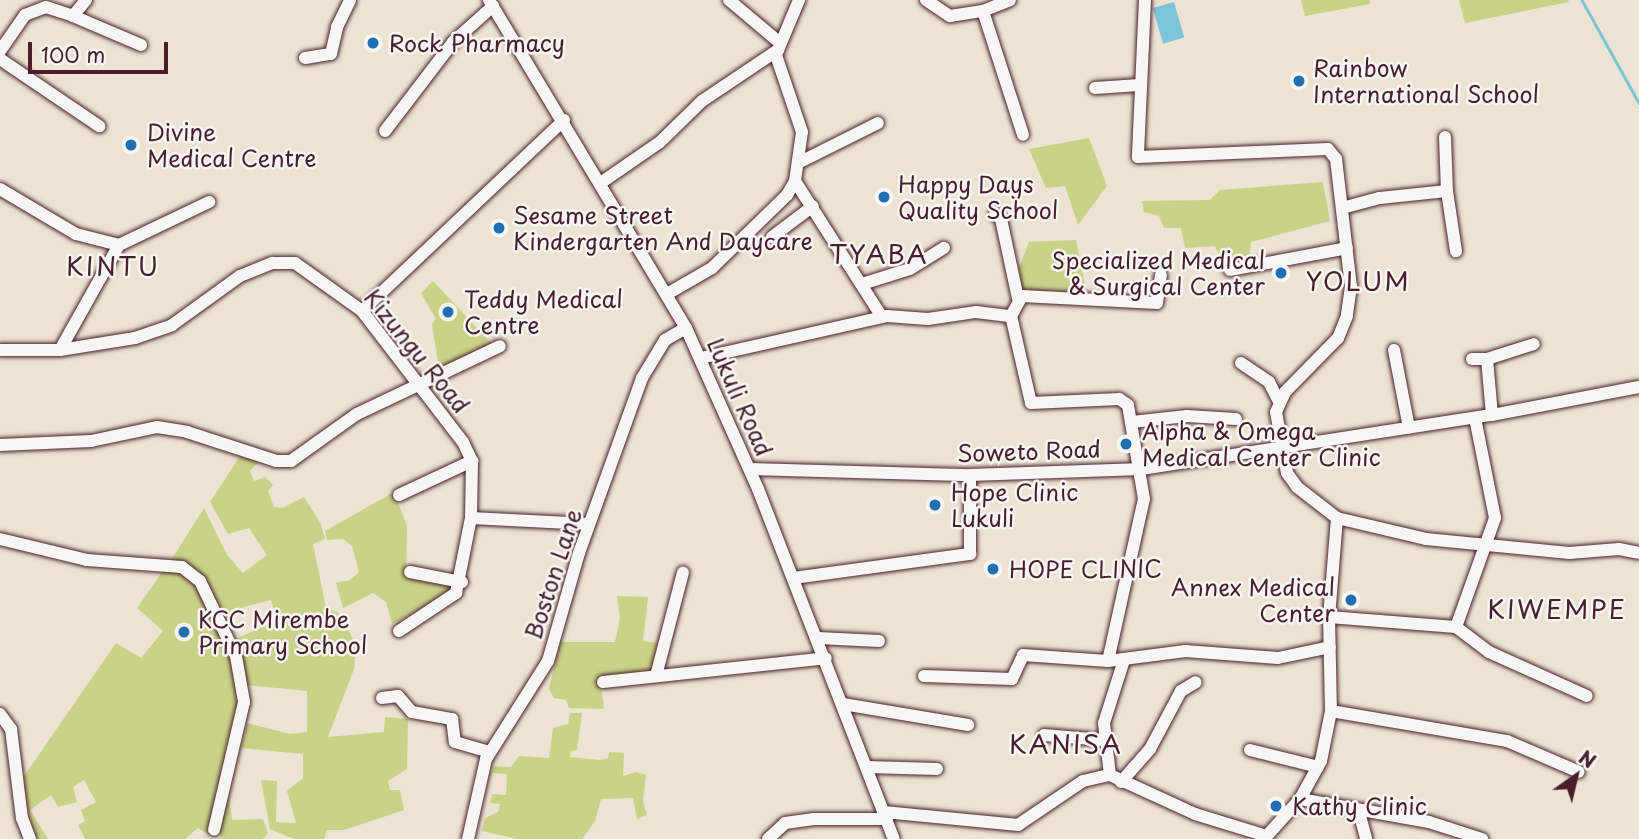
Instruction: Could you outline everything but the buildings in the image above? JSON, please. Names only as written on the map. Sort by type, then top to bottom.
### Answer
[{"type":"street","points":[[73,16],[86,0]]},
{"type":"street","points":[[304,58],[331,54],[337,27],[351,0]]},
{"type":"street","points":[[729,0],[779,46]]},
{"type":"street","points":[[667,294],[712,268],[787,195],[795,181],[800,163],[802,132],[776,62],[779,46],[799,0]]},
{"type":"street","points":[[926,0],[950,16],[983,11],[1010,0]]},
{"type":"street","points":[[1145,0],[1139,85],[1138,157],[1328,149],[1336,159],[1351,286],[1338,338],[1279,402]]},
{"type":"street","points":[[384,131],[453,42],[491,3]]},
{"type":"street","name":"Lukuli Road","points":[[491,3],[602,182],[686,327],[701,358],[794,578],[894,839]]},
{"type":"street","points":[[0,51],[25,15],[51,4],[141,45]]},
{"type":"street","points":[[983,11],[1023,135]]},
{"type":"street","points":[[602,182],[660,142],[702,101],[779,46]]},
{"type":"street","points":[[0,59],[99,126]]},
{"type":"street","points":[[1095,88],[1139,85]]},
{"type":"street","points":[[362,311],[564,120]]},
{"type":"street","points":[[800,163],[878,123]]},
{"type":"street","points":[[1445,137],[1447,191],[1456,251]]},
{"type":"street","points":[[795,181],[882,317]]},
{"type":"street","points":[[0,189],[76,234],[119,245]]},
{"type":"street","points":[[1342,208],[1380,198],[1447,191]]},
{"type":"street","points":[[60,350],[119,245],[209,202]]},
{"type":"street","points":[[772,237],[813,206]]},
{"type":"street","points":[[995,214],[1001,219],[1018,298],[1011,316],[1028,400],[1036,405],[1119,399],[1128,405],[1142,468],[1144,499],[1108,661]]},
{"type":"street","points":[[862,284],[910,270],[944,248]]},
{"type":"street","points":[[1230,270],[1347,248]]},
{"type":"street","name":"Kizungu Road","points":[[0,350],[60,350],[135,338],[172,325],[240,276],[273,263],[303,266],[362,311],[463,442],[472,461]]},
{"type":"street","points":[[1018,298],[1157,303],[1161,275]]},
{"type":"street","points":[[701,358],[882,317],[928,319],[964,312],[1011,316]]},
{"type":"street","name":"Boston Lane","points":[[468,839],[489,752],[548,661],[589,524],[645,371],[665,340],[686,327]]},
{"type":"street","points":[[1472,359],[1487,359],[1534,344]]},
{"type":"street","points":[[0,444],[91,441],[157,426],[187,432],[276,461],[291,461],[357,414],[500,346]]},
{"type":"street","points":[[1394,350],[1409,428]]},
{"type":"street","points":[[1487,359],[1492,415]]},
{"type":"street","points":[[1241,363],[1269,382],[1279,402],[1280,448],[1287,473],[1297,487],[1337,518],[1426,539],[1569,553],[1619,549],[1639,553]]},
{"type":"street","name":"Soweto Road","points":[[750,469],[971,475],[1142,468],[1475,418],[1639,387]]},
{"type":"street","points":[[1132,422],[1187,416],[1236,419]]},
{"type":"street","points":[[1456,627],[1495,518],[1475,418]]},
{"type":"street","points":[[399,495],[472,461],[471,518],[462,582],[454,596],[399,631]]},
{"type":"street","points":[[794,578],[970,554],[971,475]]},
{"type":"street","points":[[471,518],[589,524]]},
{"type":"street","points":[[768,839],[785,823],[814,818],[886,816],[1014,832],[1083,781],[1116,778],[1195,814],[1266,837],[1300,799],[1318,767],[1331,711],[1329,617],[1337,518]]},
{"type":"street","points":[[0,540],[87,560],[182,567],[200,581],[236,656],[244,702],[214,830]]},
{"type":"street","points":[[410,572],[462,582]]},
{"type":"street","points":[[656,676],[683,572]]},
{"type":"street","points":[[1329,617],[1456,627],[1489,652],[1587,696]]},
{"type":"street","points":[[818,638],[879,641]]},
{"type":"street","points":[[924,676],[1012,679],[1023,654],[1108,661],[1185,652],[1278,659],[1329,647]]},
{"type":"street","points":[[603,682],[826,658]]},
{"type":"street","points":[[1116,778],[1103,740],[1124,660]]},
{"type":"street","points":[[1116,778],[1160,734],[1181,691],[1196,682]]},
{"type":"street","points":[[382,698],[398,696],[412,712],[452,719],[455,742],[489,752]]},
{"type":"street","points":[[843,704],[968,725]]},
{"type":"street","points":[[1331,711],[1507,741],[1579,772]]},
{"type":"street","points":[[0,714],[10,729],[22,818],[30,839]]},
{"type":"street","points":[[1044,735],[1103,740]]},
{"type":"street","points":[[1250,750],[1318,767]]},
{"type":"street","points":[[867,767],[937,769]]},
{"type":"street","points":[[1300,799],[1429,822],[1482,839]]},
{"type":"street","points":[[1359,811],[1366,839]]},
{"type":"green space","points":[[1301,0],[1370,0],[1370,4],[1305,16]]},
{"type":"green space","points":[[1459,0],[1568,0],[1569,2],[1465,23]]},
{"type":"green space","points":[[1089,138],[1107,186],[1078,225],[1065,186],[1046,188],[1029,149]]},
{"type":"green space","points":[[1323,182],[1330,221],[1251,242],[1249,264],[1224,266],[1215,246],[1185,248],[1181,228],[1164,228],[1159,216],[1144,212],[1142,201],[1210,200],[1220,190]]},
{"type":"green space","points":[[1076,240],[1088,300],[1018,294],[1019,268],[1029,242]]},
{"type":"green space","points":[[433,281],[492,344],[439,369],[432,324],[436,319],[421,293]]},
{"type":"green space","points":[[242,453],[260,460],[250,471],[254,481],[265,477],[273,485],[268,491],[274,507],[282,508],[304,497],[321,524],[325,539],[313,544],[326,608],[339,613],[356,645],[354,669],[328,737],[384,732],[385,717],[408,719],[407,769],[388,781],[390,790],[400,790],[404,810],[344,830],[327,830],[324,839],[294,839],[270,829],[261,780],[277,781],[276,822],[296,823],[287,791],[303,778],[303,754],[242,748],[247,723],[290,734],[307,732],[307,691],[246,685],[235,639],[277,621],[271,600],[243,607],[225,625],[190,565],[170,562],[204,508],[227,555],[243,573],[267,555],[249,528],[228,534],[210,502]]},
{"type":"green space","points":[[394,492],[407,526],[406,575],[452,586],[450,594],[392,624],[386,602],[373,593],[343,608],[336,583],[350,580],[359,572],[352,546],[343,539],[327,540],[325,531]]},
{"type":"green space","points":[[165,568],[190,574],[228,644],[242,702],[210,835],[198,828],[185,839],[85,839],[78,825],[85,821],[81,810],[96,802],[84,780],[73,787],[77,802],[58,807],[51,795],[30,810],[48,839],[36,839],[20,782],[116,643],[141,658],[163,631],[137,608]]},
{"type":"green space","points":[[617,596],[648,597],[643,641],[659,643],[651,675],[601,685],[604,709],[569,708],[566,700],[554,698],[549,689],[560,642],[615,642],[620,618]]},
{"type":"green space","points":[[570,713],[582,713],[577,750],[571,751],[570,757],[600,760],[608,758],[609,752],[624,753],[623,776],[636,772],[646,775],[643,801],[647,815],[637,819],[633,798],[601,799],[595,821],[582,839],[518,839],[482,831],[485,818],[498,812],[500,804],[490,803],[492,794],[506,795],[507,774],[492,773],[494,766],[511,767],[519,756],[549,758],[553,728],[568,724]]},
{"type":"green space","points":[[228,791],[232,820],[263,819],[268,833],[263,839],[221,839],[219,832]]},
{"type":"water","points":[[1174,2],[1184,38],[1163,44],[1153,8]]},
{"type":"waterway","points":[[1582,0],[1639,103]]},
{"type":"place","name":"Rock Pharmacy","points":[[373,43]]},
{"type":"place","name":"Rainbow International School","points":[[1299,81]]},
{"type":"place","name":"Divine Medical Centre","points":[[131,145]]},
{"type":"place","name":"Happy Days Quality School","points":[[884,197]]},
{"type":"place","name":"Sesame Street Kindergarten And Daycare","points":[[499,228]]},
{"type":"place","name":"Specialized Medical & Surgical Center","points":[[1281,273]]},
{"type":"place","name":"Teddy Medical Centre","points":[[448,312]]},
{"type":"place","name":"Alpha & Omega Medical Center Clinic","points":[[1126,444]]},
{"type":"place","name":"Hope Clinic Lukuli","points":[[935,505]]},
{"type":"place","name":"HOPE CLINIC","points":[[993,569]]},
{"type":"place","name":"Annex Medical Center","points":[[1351,600]]},
{"type":"place","name":"KCC Mirembe Primary School","points":[[184,632]]},
{"type":"place","name":"Kathy Clinic","points":[[1276,806]]},
{"type":"district","name":"TYABA","points":[[879,254]]},
{"type":"district","name":"KINTU","points":[[113,266]]},
{"type":"district","name":"YOLUM","points":[[1358,281]]},
{"type":"district","name":"KIWEMPE","points":[[1557,609]]},
{"type":"district","name":"KANISA","points":[[1066,744]]}]
